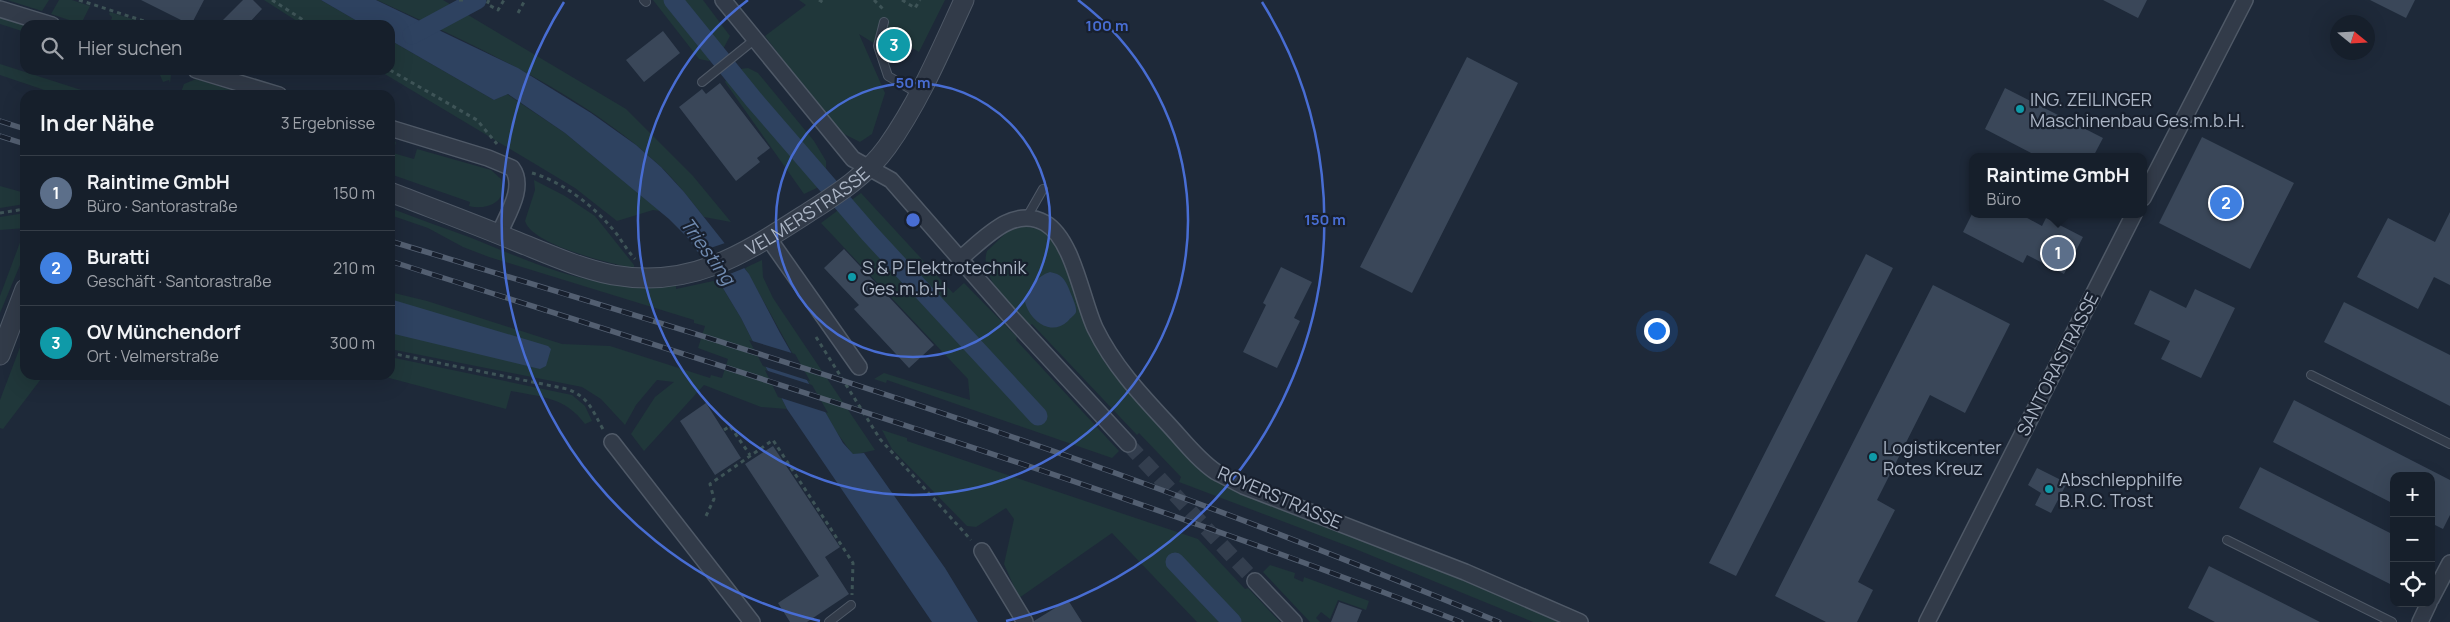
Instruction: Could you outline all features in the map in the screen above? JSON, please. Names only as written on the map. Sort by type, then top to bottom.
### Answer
[{"type":"street","points":[[723,0],[853,159],[891,180],[1009,315],[1128,444]]},
{"type":"street","name":"VELMERSTRASSE","points":[[395,194],[552,256],[605,273],[640,278],[687,274],[722,264],[763,243],[870,168],[886,148],[919,94],[964,0]]},
{"type":"street","points":[[2147,190],[2245,0]]},
{"type":"street","points":[[0,9],[36,20]]},
{"type":"street","points":[[213,75],[262,90]]},
{"type":"street","points":[[395,130],[488,158],[512,168],[518,180],[517,189],[499,234]]},
{"type":"street","points":[[961,258],[995,230],[1011,220],[1027,217]]},
{"type":"street","name":"ROYERSTRASSE","points":[[1027,217],[1046,223],[1066,249],[1095,326],[1114,363],[1194,453],[1216,471],[1243,486],[1465,572],[1580,622]]},
{"type":"street","name":"SANTORASTRASSE","points":[[1927,622],[2132,218]]},
{"type":"street","points":[[763,243],[859,367]]},
{"type":"street","points":[[0,355],[20,303]]},
{"type":"street","points":[[612,442],[752,622]]},
{"type":"street","points":[[982,551],[1025,622]]},
{"type":"street","points":[[2435,591],[2450,563]]},
{"type":"street","points":[[1255,581],[1294,622]]},
{"type":"street","points":[[2420,622],[2427,607]]},
{"type":"lane","points":[[884,22],[878,46],[888,76],[919,94]]},
{"type":"lane","points":[[702,82],[754,40]]},
{"type":"lane","points":[[1027,217],[1043,189]]},
{"type":"lane","points":[[2311,375],[2450,444]]},
{"type":"lane","points":[[2227,540],[2392,622]]},
{"type":"lane","points":[[829,622],[852,605]]},
{"type":"path","points":[[79,0],[141,20]]},
{"type":"path","points":[[272,0],[303,20]]},
{"type":"path","points":[[459,0],[465,0]]},
{"type":"path","points":[[489,0],[487,4],[498,10],[504,0]]},
{"type":"path","points":[[518,13],[525,0]]},
{"type":"path","points":[[819,0],[824,3]]},
{"type":"path","points":[[902,0],[915,8],[920,0]]},
{"type":"path","points":[[395,73],[477,120],[497,144],[512,168],[538,175],[589,206],[610,225],[632,255],[640,262]]},
{"type":"path","points":[[0,214],[20,210]]},
{"type":"path","points":[[812,331],[880,439],[982,551]]},
{"type":"path","points":[[395,354],[551,385],[580,394],[612,442]]},
{"type":"path","points":[[724,430],[730,426],[750,455]]},
{"type":"path","points":[[706,516],[714,500],[710,484],[773,440],[791,471],[853,563],[852,605]]},
{"type":"green space","points":[[7,0],[49,0],[42,11]]},
{"type":"green space","points":[[59,0],[72,0],[90,6],[83,20],[69,20],[51,14]]},
{"type":"green space","points":[[264,0],[321,0],[355,20],[295,20]]},
{"type":"green space","points":[[377,0],[443,0],[626,109],[693,176],[731,222],[704,217],[660,166],[596,115],[561,93],[488,53]]},
{"type":"green space","points":[[653,0],[703,0],[730,36],[721,53],[709,61],[699,59]]},
{"type":"green space","points":[[799,0],[945,0],[919,52],[889,34],[880,47],[859,34],[885,93],[872,134],[860,142],[836,130],[765,36],[806,5]]},
{"type":"green space","points":[[110,12],[135,20],[111,20],[112,17],[109,14]]},
{"type":"green space","points":[[0,17],[20,23],[20,30],[0,24]]},
{"type":"green space","points":[[395,43],[494,100],[507,94],[565,133],[660,211],[653,210],[617,221],[575,188],[386,75],[395,75]]},
{"type":"green space","points":[[0,64],[20,70],[20,75],[34,75],[81,90],[44,90],[0,75]]},
{"type":"green space","points":[[748,68],[758,73],[814,141],[826,161],[826,172],[821,186],[804,194],[725,82],[734,71]]},
{"type":"green space","points":[[160,75],[171,75],[170,83],[169,80],[163,82]]},
{"type":"green space","points":[[196,79],[231,90],[182,90],[184,84]]},
{"type":"green space","points":[[417,149],[491,170],[501,179],[502,193],[500,199],[495,203],[476,207],[469,206],[470,202],[395,176],[395,154],[414,159]]},
{"type":"green space","points":[[534,180],[565,196],[595,216],[634,265],[634,268],[574,252],[542,238],[531,230],[525,221],[535,190]]},
{"type":"green space","points":[[0,186],[20,192],[20,205],[0,208]]},
{"type":"green space","points":[[861,193],[953,293],[964,283],[1017,337],[1016,340],[1119,451],[1112,458],[887,380],[886,383],[874,379],[884,373],[970,400],[968,379],[821,223]]},
{"type":"green space","points":[[395,210],[572,276],[622,285],[676,285],[676,289],[718,280],[741,318],[787,409],[761,407],[704,385],[644,451],[631,434],[655,397],[674,382],[657,380],[636,405],[625,425],[601,399],[582,387],[395,350],[395,293],[427,301],[562,344],[610,346],[710,378],[711,375],[722,378],[728,359],[698,348],[705,326],[694,323],[694,320],[489,257],[463,247],[428,228],[395,217]]},
{"type":"green space","points":[[20,214],[20,228],[0,230],[0,217]]},
{"type":"green space","points":[[1024,226],[1042,230],[1054,241],[1105,363],[1202,470],[1569,622],[1533,622],[1353,548],[1179,482],[1181,477],[1139,433],[1137,435],[1032,324],[1029,326],[992,282],[986,261],[987,251],[1007,232]]},
{"type":"green space","points":[[20,242],[20,265],[0,313],[0,296]]},
{"type":"green space","points":[[762,260],[763,277],[773,298],[875,450],[853,455],[835,430],[745,268]]},
{"type":"green space","points":[[20,347],[20,380],[40,380],[3,429],[0,428],[0,400]]},
{"type":"green space","points":[[395,358],[572,395],[585,406],[592,421],[585,424],[569,408],[561,403],[543,397],[511,391],[506,409],[395,380]]},
{"type":"green space","points":[[882,430],[907,438],[907,441],[1198,539],[1245,589],[1248,588],[1280,622],[1197,622],[1112,533],[1019,598],[1004,564],[1014,519],[1006,508],[976,527],[967,526],[892,449]]},
{"type":"green space","points":[[1270,565],[1295,573],[1294,578],[1303,582],[1304,577],[1369,601],[1366,610],[1338,600],[1330,619],[1321,612],[1316,618],[1320,622],[1310,622],[1263,572]]},
{"type":"water","name":"Triesting","points":[[321,0],[376,0],[518,68],[591,113],[636,145],[661,167],[684,192],[749,274],[780,333],[843,443],[853,454],[864,453],[945,568],[978,622],[932,622],[787,409],[741,318],[718,280],[687,237],[669,219],[565,133],[508,94],[494,100],[395,43],[395,20],[355,20]]},
{"type":"water","points":[[1050,272],[1057,274],[1064,280],[1076,310],[1068,321],[1061,326],[1055,327],[1048,327],[1036,321],[1025,302],[1028,292],[1034,283],[1041,276]]},
{"type":"water","points":[[395,300],[548,346],[551,349],[546,366],[540,369],[395,334]]},
{"type":"pier","points":[[728,242],[747,267],[715,280],[696,253]]},
{"type":"pier","points":[[749,340],[795,354],[810,381],[763,366]]},
{"type":"pier","points":[[765,370],[812,385],[828,413],[778,397]]},
{"type":"building","points":[[141,0],[204,0],[194,20],[181,20]]},
{"type":"building","points":[[243,0],[253,0],[262,9],[252,20],[223,20]]},
{"type":"building","points":[[2103,0],[2147,0],[2138,18]]},
{"type":"building","points":[[2370,0],[2415,0],[2406,18]]},
{"type":"building","points":[[663,31],[680,53],[644,82],[626,60]]},
{"type":"building","points":[[1467,57],[1518,83],[1412,293],[1360,267]]},
{"type":"building","points":[[720,83],[770,148],[757,158],[760,162],[736,181],[679,107],[702,89],[706,94]]},
{"type":"building","name":"ING. ZEILINGER Maschinenbau Ges.m.b.H.","points":[[2005,88],[2103,138],[2095,153],[2031,153],[1985,129]]},
{"type":"building","points":[[2202,137],[2294,183],[2250,269],[2159,223]]},
{"type":"building","points":[[2450,212],[2450,285],[2434,277],[2418,309],[2357,277],[2388,218],[2435,242]]},
{"type":"building","points":[[1970,218],[2027,218],[2042,226],[2046,218],[2083,237],[2064,274],[2027,255],[2023,263],[1963,232]]},
{"type":"building","points":[[844,249],[934,345],[909,368],[854,309],[859,305],[824,268]]},
{"type":"building","points":[[1866,254],[1893,268],[1736,576],[1709,563]]},
{"type":"building","points":[[1281,267],[1312,282],[1294,318],[1300,321],[1277,368],[1243,352],[1266,305],[1263,303]]},
{"type":"building","name":"Logistikcenter Rotes Kreuz","points":[[1933,285],[2010,324],[1965,413],[1930,395],[1877,500],[1895,510],[1858,582],[1873,590],[1857,622],[1826,622],[1775,596]]},
{"type":"building","points":[[2195,289],[2235,308],[2201,378],[2161,359],[2170,341],[2134,324],[2150,290],[2186,308]]},
{"type":"building","points":[[2344,302],[2450,355],[2450,406],[2324,342]]},
{"type":"building","points":[[2294,400],[2434,472],[2390,472],[2390,502],[2273,442]]},
{"type":"building","points":[[706,403],[741,458],[715,475],[680,421]]},
{"type":"building","points":[[773,446],[840,547],[825,557],[849,594],[807,622],[790,622],[778,603],[819,576],[745,464]]},
{"type":"building","points":[[2260,467],[2390,533],[2390,584],[2239,508]]},
{"type":"building","name":"Abschlepphilfe B.R.C. Trost","points":[[2037,468],[2067,483],[2051,513],[2035,505],[2041,493],[2028,485]]},
{"type":"building","points":[[2435,472],[2450,480],[2450,515],[2443,529],[2435,525]]},
{"type":"building","points":[[2209,566],[2320,622],[2215,622],[2188,608]]},
{"type":"building","points":[[1068,600],[1082,622],[1034,622],[1034,621]]},
{"type":"building","points":[[1339,602],[1362,610],[1357,622],[1331,622]]},
{"type":"waterway","points":[[412,35],[477,0]]},
{"type":"waterway","points":[[673,0],[754,100],[869,233],[1038,416]]},
{"type":"waterway","points":[[1175,562],[1232,622]]},
{"type":"tunnel","points":[[1128,444],[1255,581]]},
{"type":"railway","points":[[0,121],[20,127]]},
{"type":"railway","points":[[0,136],[20,142]]},
{"type":"railway","points":[[395,243],[767,356],[992,430],[1247,522],[1499,622]]},
{"type":"railway","points":[[395,263],[794,389],[1063,478],[1329,572],[1461,622]]},
{"type":"place","name":"OV Münchendorf","points":[[894,45]]},
{"type":"place","name":"ING. ZEILINGER Maschinenbau Ges.m.b.H.","points":[[2020,109]]},
{"type":"place","name":"Buratti","points":[[2226,203]]},
{"type":"place","name":"Raintime GmbH","points":[[2058,253]]},
{"type":"place","name":"S & P Elektrotechnik Ges.m.b.H","points":[[852,277]]},
{"type":"place","name":"Logistikcenter Rotes Kreuz","points":[[1873,457]]},
{"type":"place","name":"Abschlepphilfe B.R.C. Trost","points":[[2049,489]]}]
